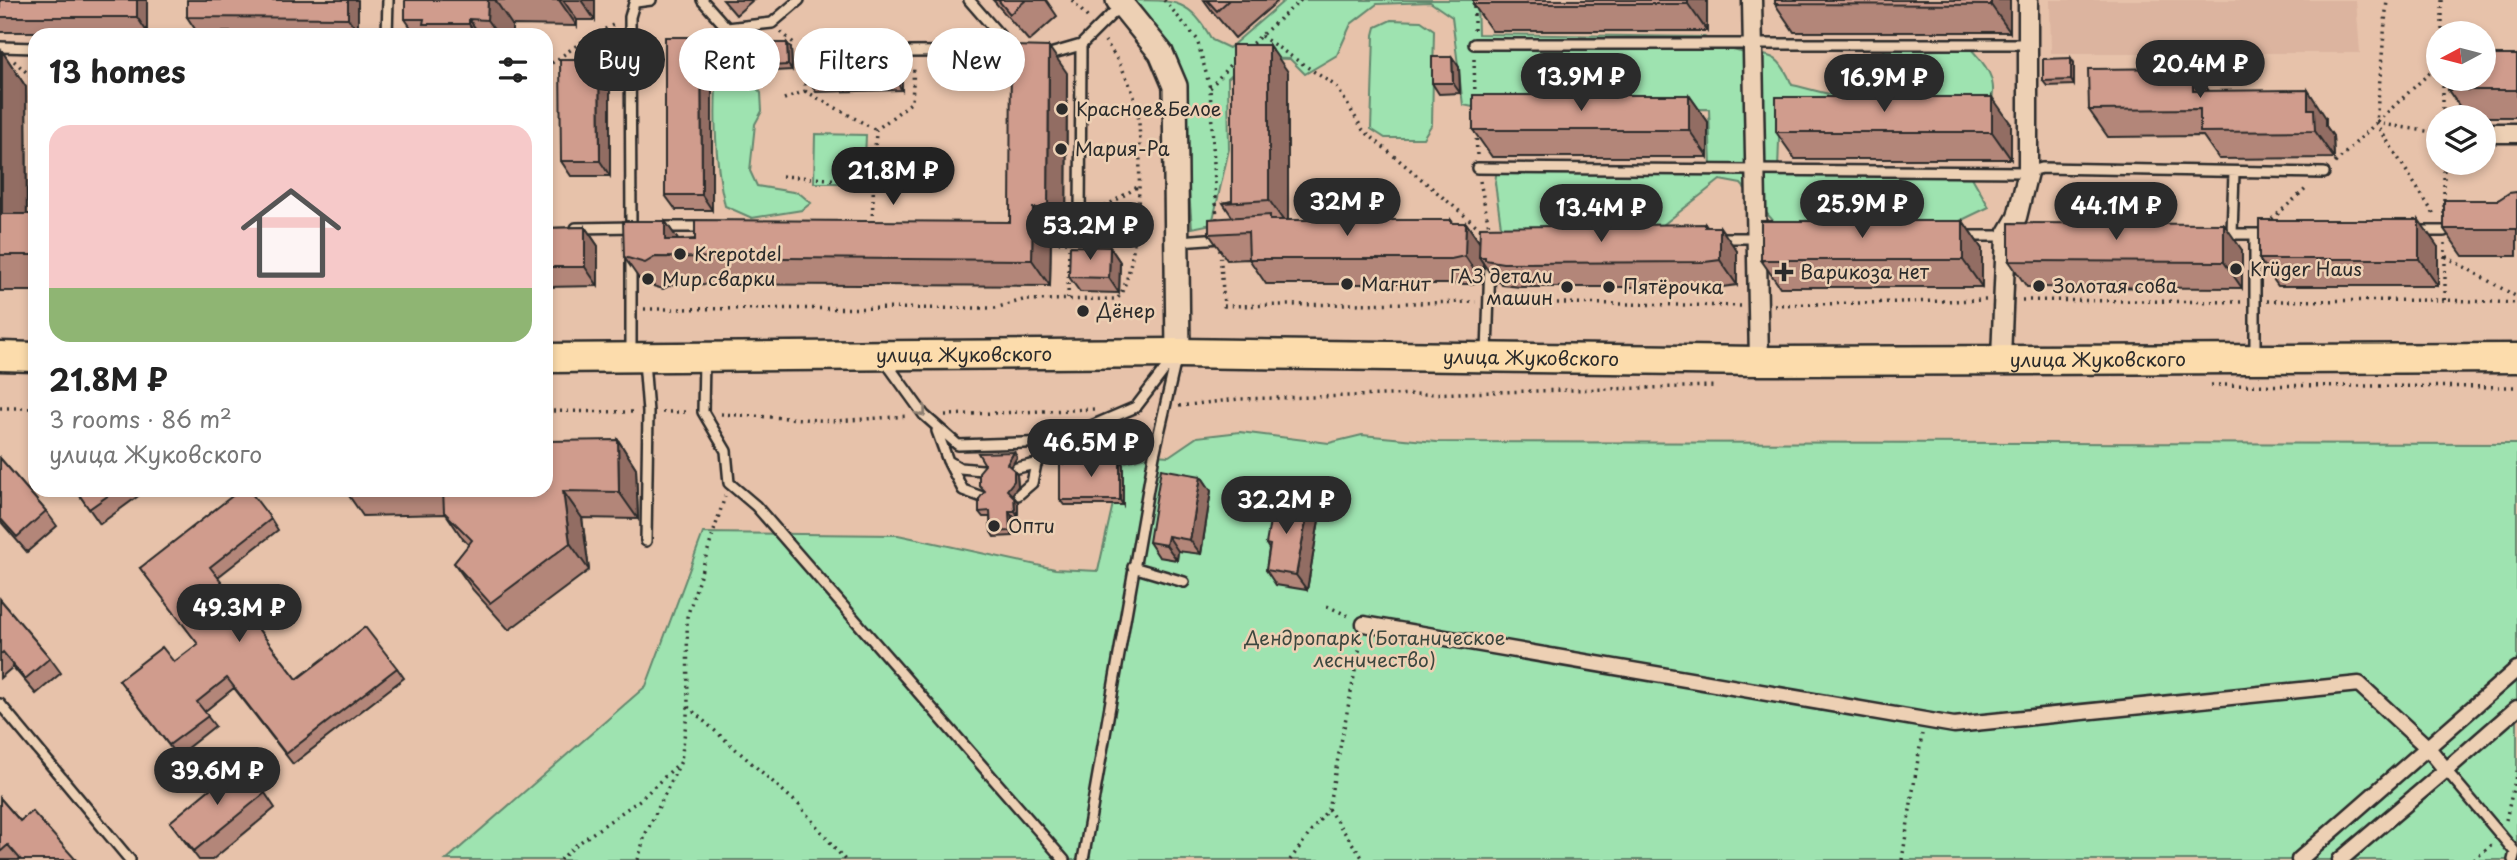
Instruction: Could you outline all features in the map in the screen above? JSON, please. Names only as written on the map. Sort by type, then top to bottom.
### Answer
[{"type":"main road","name":"улица Жуковского","points":[[553,358],[1178,354],[1759,361],[2517,358]]},
{"type":"main road","points":[[0,356],[28,357]]},
{"type":"street","points":[[1752,0],[1754,170],[1764,238],[1758,306],[1759,361]]},
{"type":"street","points":[[2001,358],[2004,299],[2013,236],[2028,172],[2028,0]]},
{"type":"street","points":[[1120,2],[1161,53],[1175,86],[1178,354]]},
{"type":"street","points":[[2496,134],[2517,133]]},
{"type":"street","points":[[1364,624],[1954,725],[2359,684],[2428,748],[2446,769]]},
{"type":"street","points":[[2299,860],[2517,670]]},
{"type":"street","points":[[2340,860],[2517,708]]},
{"type":"lane","points":[[387,28],[388,0]]},
{"type":"lane","points":[[631,241],[630,17],[635,1],[651,0]]},
{"type":"lane","points":[[702,0],[727,28],[772,23],[799,0]]},
{"type":"lane","points":[[969,0],[994,28]]},
{"type":"lane","points":[[1033,59],[1081,45],[1120,2]]},
{"type":"lane","points":[[1474,44],[2027,44]]},
{"type":"lane","points":[[1080,221],[1081,45]]},
{"type":"lane","points":[[0,47],[28,48]]},
{"type":"lane","points":[[914,53],[927,53]]},
{"type":"lane","points":[[1477,168],[2028,172],[2042,168],[2324,173]]},
{"type":"lane","points":[[2232,234],[2234,172]]},
{"type":"lane","points":[[570,228],[720,226]]},
{"type":"lane","points":[[2403,232],[2444,230]]},
{"type":"lane","points":[[2205,234],[2282,234]]},
{"type":"lane","points":[[2255,235],[2255,357]]},
{"type":"lane","points":[[1951,237],[2013,236]]},
{"type":"lane","points":[[1178,241],[1235,238]]},
{"type":"lane","points":[[1704,238],[1764,238]]},
{"type":"lane","points":[[1487,358],[1490,250]]},
{"type":"lane","points":[[631,255],[632,309],[648,412],[646,541]]},
{"type":"lane","points":[[1083,860],[1133,567],[1178,354]]},
{"type":"lane","points":[[881,357],[923,415],[958,445],[1054,442],[1136,407],[1178,354]]},
{"type":"lane","points":[[704,357],[703,412],[726,451],[729,483],[756,506],[1064,860]]},
{"type":"lane","points":[[937,429],[948,461],[963,490],[982,497]]},
{"type":"lane","points":[[1018,495],[1032,483],[1036,464],[1054,442]]},
{"type":"lane","points":[[948,461],[960,468],[982,470]]},
{"type":"lane","points":[[1017,468],[1036,464]]},
{"type":"lane","points":[[1133,567],[1184,582]]},
{"type":"lane","points":[[1126,614],[1138,611]]},
{"type":"lane","points":[[0,704],[130,860]]},
{"type":"lane","points":[[2446,769],[2503,835],[2515,852],[2513,860]]},
{"type":"path","points":[[632,309],[995,309],[1023,300],[1118,299],[1125,291],[1139,186],[1138,114],[1128,79],[1096,28],[1072,0]]},
{"type":"path","points":[[1164,0],[1197,39],[1210,88],[1217,238],[1224,306],[1489,302],[1758,306],[2004,299],[2255,302],[2517,300]]},
{"type":"path","points":[[1210,88],[1232,61],[1301,0]]},
{"type":"path","points":[[1474,0],[1475,99]]},
{"type":"path","points":[[2387,0],[2376,123],[2444,230]]},
{"type":"path","points":[[2442,0],[2442,21]]},
{"type":"path","points":[[553,62],[586,39],[630,17]]},
{"type":"path","points":[[772,23],[794,43]]},
{"type":"path","points":[[1261,36],[1337,87],[1363,130],[1491,237],[1477,168],[1476,127]]},
{"type":"path","points":[[872,224],[876,130],[912,102],[914,53]]},
{"type":"path","points":[[2255,235],[2426,76]]},
{"type":"path","points":[[784,99],[803,91]]},
{"type":"path","points":[[807,91],[876,130]]},
{"type":"path","points":[[2376,123],[2426,131]]},
{"type":"path","points":[[2444,175],[2445,300]]},
{"type":"path","points":[[782,176],[874,182]]},
{"type":"path","points":[[1051,242],[1069,242],[1080,238],[1080,221],[1139,186]]},
{"type":"path","points":[[1068,299],[1069,242]]},
{"type":"path","points":[[2445,257],[2517,300]]},
{"type":"path","points":[[2209,385],[2517,387]]},
{"type":"path","points":[[1165,407],[1239,399],[1722,386]]},
{"type":"path","points":[[0,408],[28,408]]},
{"type":"path","points":[[553,411],[703,412],[835,421],[1098,409]]},
{"type":"path","points":[[638,860],[645,835],[681,761],[688,707],[687,617],[729,483]]},
{"type":"path","points":[[1290,860],[1328,810],[1364,624],[1327,606]]},
{"type":"path","points":[[688,707],[799,805],[845,860]]},
{"type":"path","points":[[1902,860],[1925,720]]},
{"type":"path","points":[[560,860],[641,799],[681,761]]},
{"type":"path","points":[[1328,810],[1364,860]]},
{"type":"shaded area","points":[[2050,0],[2356,0],[2360,53],[2051,53]]},
{"type":"green space","points":[[1128,0],[1180,5],[1196,17],[1212,40],[1229,48],[1285,0],[1477,0],[1478,34],[1704,37],[1727,48],[1774,58],[1786,72],[1792,85],[1846,97],[1867,95],[1873,91],[1880,77],[1885,48],[1966,44],[1985,65],[1992,80],[1993,98],[1990,108],[1780,111],[1778,170],[1969,172],[1989,207],[1937,232],[1783,232],[1741,184],[1720,180],[1654,232],[1502,234],[1495,183],[1497,168],[1711,168],[1709,109],[1492,111],[1463,105],[1452,17],[1430,2],[1377,4],[1351,24],[1337,55],[1305,74],[1290,59],[1250,58],[1228,78],[1229,149],[1212,224],[1192,228],[1180,81]]},
{"type":"green space","points":[[1391,20],[1421,21],[1434,30],[1432,124],[1423,138],[1385,138],[1371,129],[1374,35],[1376,27]]},
{"type":"green space","points":[[759,91],[762,111],[755,124],[750,171],[757,186],[799,193],[811,203],[802,210],[752,218],[725,206],[717,150],[716,92]]},
{"type":"green space","points":[[815,134],[866,135],[864,183],[814,183]]},
{"type":"green space","name":"Дендропарк (Ботаническое лесничество)","points":[[1240,432],[1329,443],[1362,435],[1436,442],[2517,444],[2517,860],[446,860],[646,686],[703,533],[898,535],[1055,569],[1098,571],[1122,463],[1154,455],[1169,456],[1197,437]]},
{"type":"building","points":[[0,0],[137,0],[137,17],[0,17]]},
{"type":"building","points":[[187,0],[348,0],[348,18],[187,17]]},
{"type":"building","points":[[405,0],[488,0],[487,20],[469,19],[469,24],[423,24],[424,19],[405,19]]},
{"type":"building","points":[[998,0],[1026,0],[1010,14]]},
{"type":"building","points":[[1207,0],[1229,0],[1217,11]]},
{"type":"building","points":[[1473,0],[1688,0],[1688,4],[1473,4]]},
{"type":"building","points":[[1775,0],[1991,0],[1991,5],[1775,4]]},
{"type":"building","points":[[665,37],[679,37],[679,91],[701,91],[702,195],[665,195]]},
{"type":"building","points":[[780,43],[787,43],[788,65],[780,65]]},
{"type":"building","points":[[1232,45],[1269,45],[1269,200],[1223,203],[1232,201]]},
{"type":"building","points":[[1025,46],[1049,47],[1048,208],[1033,208],[1032,260],[655,257],[645,263],[624,257],[623,221],[665,221],[665,240],[695,240],[695,220],[1010,222],[1011,91],[1025,91]]},
{"type":"building","points":[[2,51],[2,214],[28,214],[28,255],[0,255]]},
{"type":"building","points":[[2496,55],[2517,55],[2517,90],[2496,90]]},
{"type":"building","points":[[1432,57],[1452,57],[1453,83],[1432,83]]},
{"type":"building","points":[[2071,58],[2071,80],[2043,81],[2043,59]]},
{"type":"building","points":[[560,59],[574,59],[574,91],[599,91],[600,161],[561,161]]},
{"type":"building","points":[[2193,68],[2193,91],[2308,90],[2308,109],[2314,109],[2315,131],[2200,132],[2200,109],[2089,110],[2088,69]]},
{"type":"building","points":[[1473,95],[1689,95],[1689,130],[1473,130]]},
{"type":"building","points":[[1776,97],[1992,97],[1992,132],[1776,132]]},
{"type":"building","points":[[2517,192],[2517,229],[2444,229],[2444,200],[2498,200],[2509,193]]},
{"type":"building","points":[[1270,215],[1270,220],[1451,220],[1451,223],[1466,223],[1465,256],[1451,259],[1249,259],[1248,232],[1209,234],[1209,219]]},
{"type":"building","points":[[2259,220],[2419,220],[2419,259],[2259,259]]},
{"type":"building","points":[[1761,221],[1963,221],[1963,260],[1761,260]]},
{"type":"building","points":[[2009,223],[2224,224],[2224,262],[2009,261]]},
{"type":"building","points":[[1705,224],[1705,227],[1720,227],[1720,260],[1503,263],[1479,257],[1480,227]]},
{"type":"building","points":[[585,227],[585,267],[553,267],[553,228]]},
{"type":"building","points":[[1070,246],[1110,247],[1109,278],[1069,277]]},
{"type":"building","points":[[618,440],[619,492],[563,491],[570,543],[490,603],[454,563],[472,540],[444,512],[443,497],[553,497],[553,441]]},
{"type":"building","points":[[1014,452],[1007,464],[1014,470],[1014,481],[1007,490],[1014,497],[1015,511],[1009,511],[1010,531],[991,532],[990,511],[979,512],[979,499],[985,491],[979,485],[979,472],[985,465],[978,453]]},
{"type":"building","points":[[1109,454],[1109,459],[1120,459],[1120,500],[1060,500],[1060,464],[1077,464],[1076,455]]},
{"type":"building","points":[[0,458],[28,490],[28,497],[34,497],[46,511],[17,537],[0,518]]},
{"type":"building","points":[[1161,469],[1201,476],[1190,540],[1168,536],[1166,545],[1149,542]]},
{"type":"building","points":[[81,497],[106,497],[89,509]]},
{"type":"building","points":[[231,497],[254,497],[271,519],[210,567],[297,679],[365,627],[397,668],[286,754],[227,678],[197,702],[208,716],[169,745],[119,680],[162,647],[174,662],[198,644],[140,568]]},
{"type":"building","points":[[1274,499],[1309,505],[1296,575],[1266,570],[1270,545],[1266,544]]},
{"type":"building","points":[[0,599],[50,658],[25,679],[3,652],[0,655]]},
{"type":"building","points":[[240,764],[265,793],[194,851],[170,822]]},
{"type":"building","points":[[0,798],[20,821],[32,811],[76,860],[21,860],[8,845],[0,852]]},
{"type":"place","name":"Красное&Белое","points":[[1062,109]]},
{"type":"place","name":"Мария-Ра","points":[[1061,149]]},
{"type":"place","name":"Krepotdel","points":[[680,254]]},
{"type":"place","name":"Krüger Haus","points":[[2236,269]]},
{"type":"place","name":"Варикоза нет","points":[[1784,272]]},
{"type":"place","name":"Мир сварки","points":[[648,279]]},
{"type":"place","name":"Магнит","points":[[1347,284]]},
{"type":"place","name":"Золотая сова","points":[[2039,286]]},
{"type":"place","name":"ГАЗ детали машин","points":[[1567,287]]},
{"type":"place","name":"Пятёрочка","points":[[1609,287]]},
{"type":"place","name":"Дёнер","points":[[1083,311]]},
{"type":"place","name":"Опти","points":[[994,526]]}]
